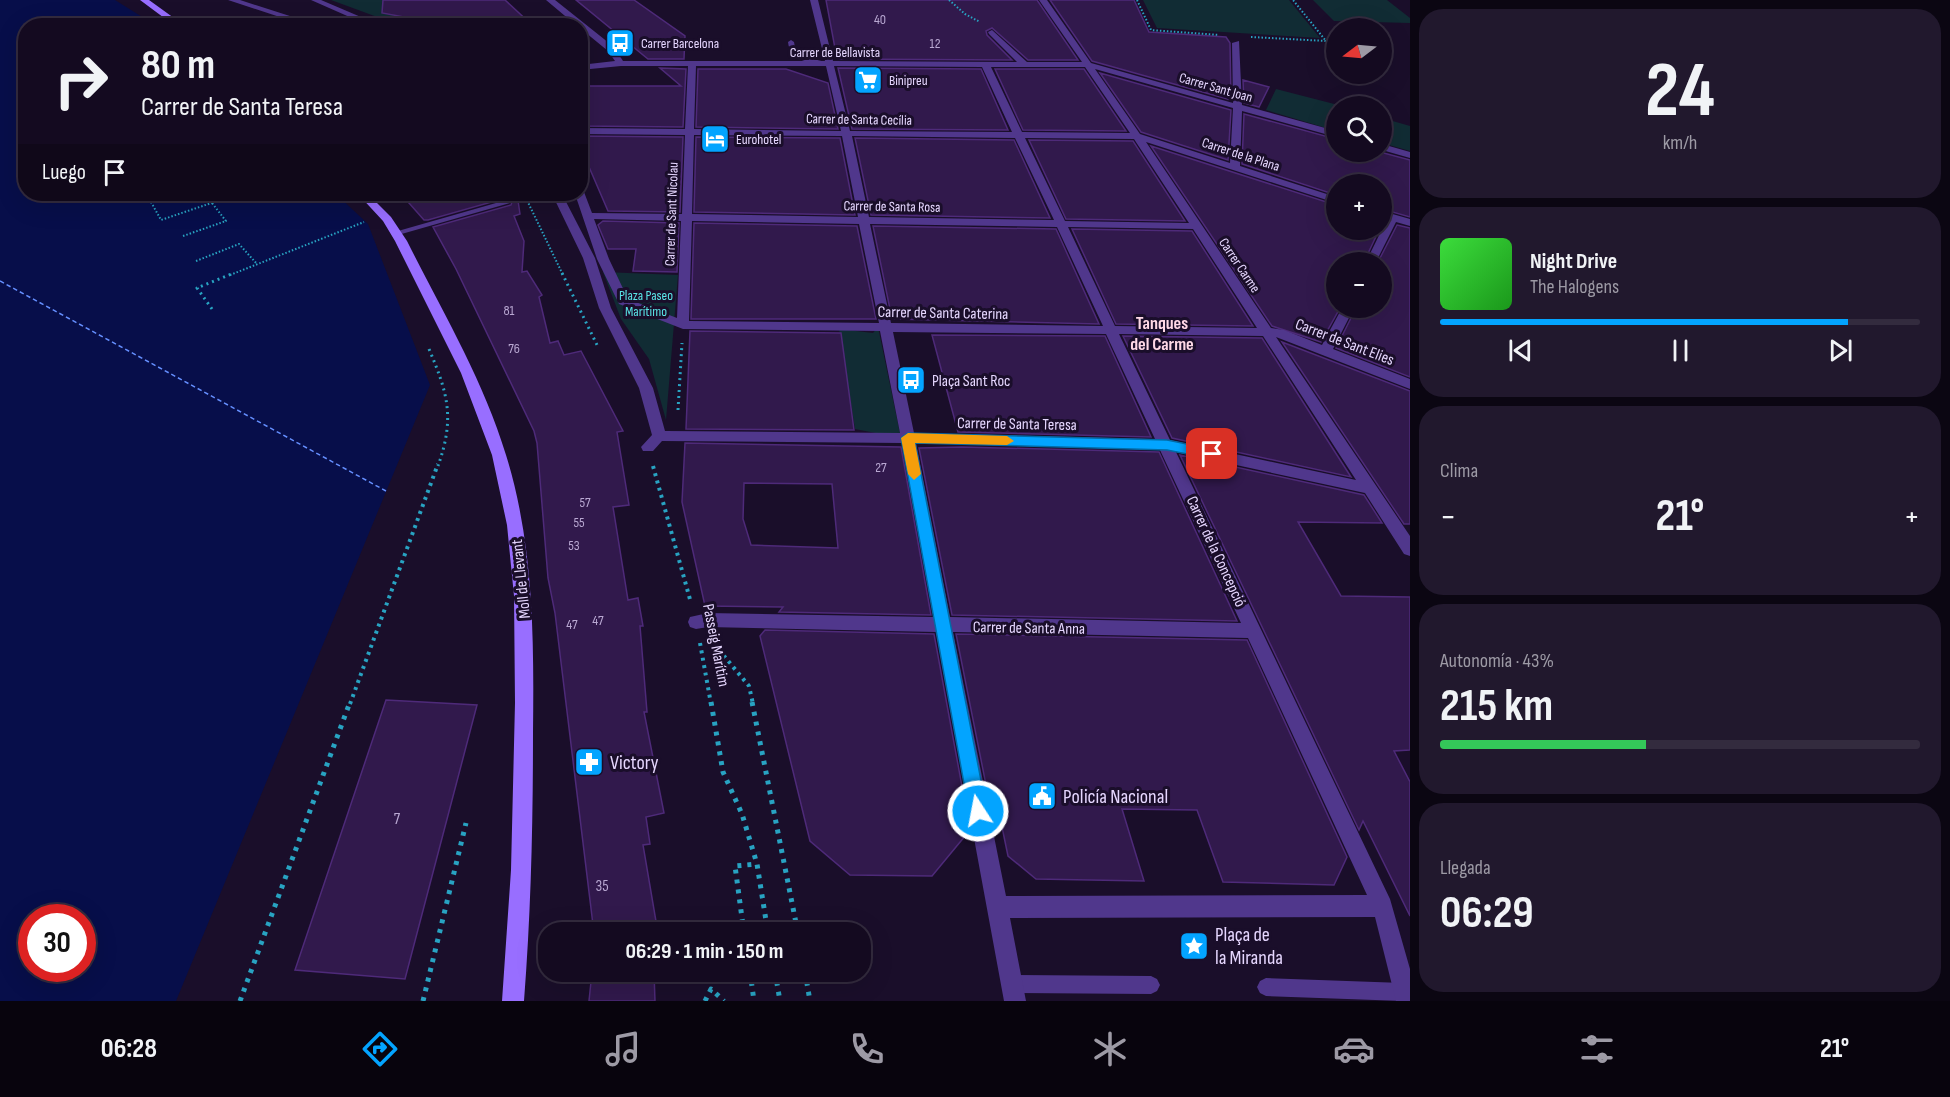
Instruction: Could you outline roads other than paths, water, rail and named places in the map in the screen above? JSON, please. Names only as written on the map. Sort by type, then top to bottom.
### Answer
[{"type":"street","points":[[144,0],[170,18]]},
{"type":"street","points":[[232,0],[291,18]]},
{"type":"street","points":[[315,0],[359,18]]},
{"type":"street","points":[[550,0],[572,18]]},
{"type":"street","points":[[814,0],[846,132],[908,438],[1014,993]]},
{"type":"street","name":"Carrer Carme","points":[[1043,0],[1137,136],[1410,549]]},
{"type":"street","points":[[588,31],[611,50],[621,63]]},
{"type":"street","points":[[992,32],[1026,66]]},
{"type":"street","points":[[1235,168],[1238,106],[1237,39]]},
{"type":"street","name":"Carrer de Bellavista","points":[[588,68],[621,63],[830,66],[1089,65]]},
{"type":"street","name":"Carrer de Sant Nicolau","points":[[683,325],[692,65]]},
{"type":"street","name":"Carrer Sant Joan","points":[[1089,65],[1326,131]]},
{"type":"street","name":"Carrer de la Concepció","points":[[986,66],[1383,906]]},
{"type":"street","name":"Carrer de Santa Cecília","points":[[588,131],[690,130],[1137,136]]},
{"type":"street","name":"Carrer de la Plana","points":[[1137,136],[1326,197]]},
{"type":"street","points":[[1392,150],[1410,155]]},
{"type":"street","name":"Moll de Llevant","points":[[370,201],[387,219],[395,233],[472,385],[499,455],[517,543],[526,653],[522,877],[513,1001]]},
{"type":"street","points":[[560,201],[589,258],[606,308],[646,388],[659,436],[648,447]]},
{"type":"street","points":[[583,201],[589,216]]},
{"type":"street","name":"Carrer de Santa Rosa","points":[[589,216],[1196,226]]},
{"type":"street","name":"Carrer de Santa Caterina","points":[[589,216],[603,259],[623,302],[683,325],[1266,332]]},
{"type":"street","points":[[1376,252],[1394,218],[1410,223]]},
{"type":"street","points":[[1325,351],[1343,318]]},
{"type":"street","name":"Carrer de Sant Elies","points":[[1266,332],[1280,333],[1410,384]]},
{"type":"street","name":"Carrer de Santa Teresa","points":[[659,436],[908,438],[1167,445],[1369,488]]},
{"type":"street","name":"Carrer de Santa Anna","points":[[696,622],[708,620],[1254,631]]},
{"type":"street","points":[[996,907],[1383,906],[1405,996]]},
{"type":"lane","points":[[791,42],[792,51],[797,56],[830,66]]},
{"type":"lane","points":[[395,233],[506,203]]},
{"type":"lane","points":[[1014,993],[1151,985]]},
{"type":"lane","points":[[1266,987],[1405,996]]},
{"type":"place","name":"Carrer Barcelona","points":[[620,43]]},
{"type":"place","name":"Binipreu","points":[[868,80]]},
{"type":"place","name":"Eurohotel","points":[[715,139]]},
{"type":"place","name":"Plaça Sant Roc","points":[[911,380]]},
{"type":"place","name":"Victory","points":[[589,762]]},
{"type":"place","name":"Policía Nacional","points":[[1042,796]]},
{"type":"place","name":"Plaça de la Miranda","points":[[1194,946]]},
{"type":"district","name":"Tanques del Carme","points":[[1162,333]]},
{"type":"park label","name":"Plaza Paseo Marítimo","points":[[646,304]]}]
